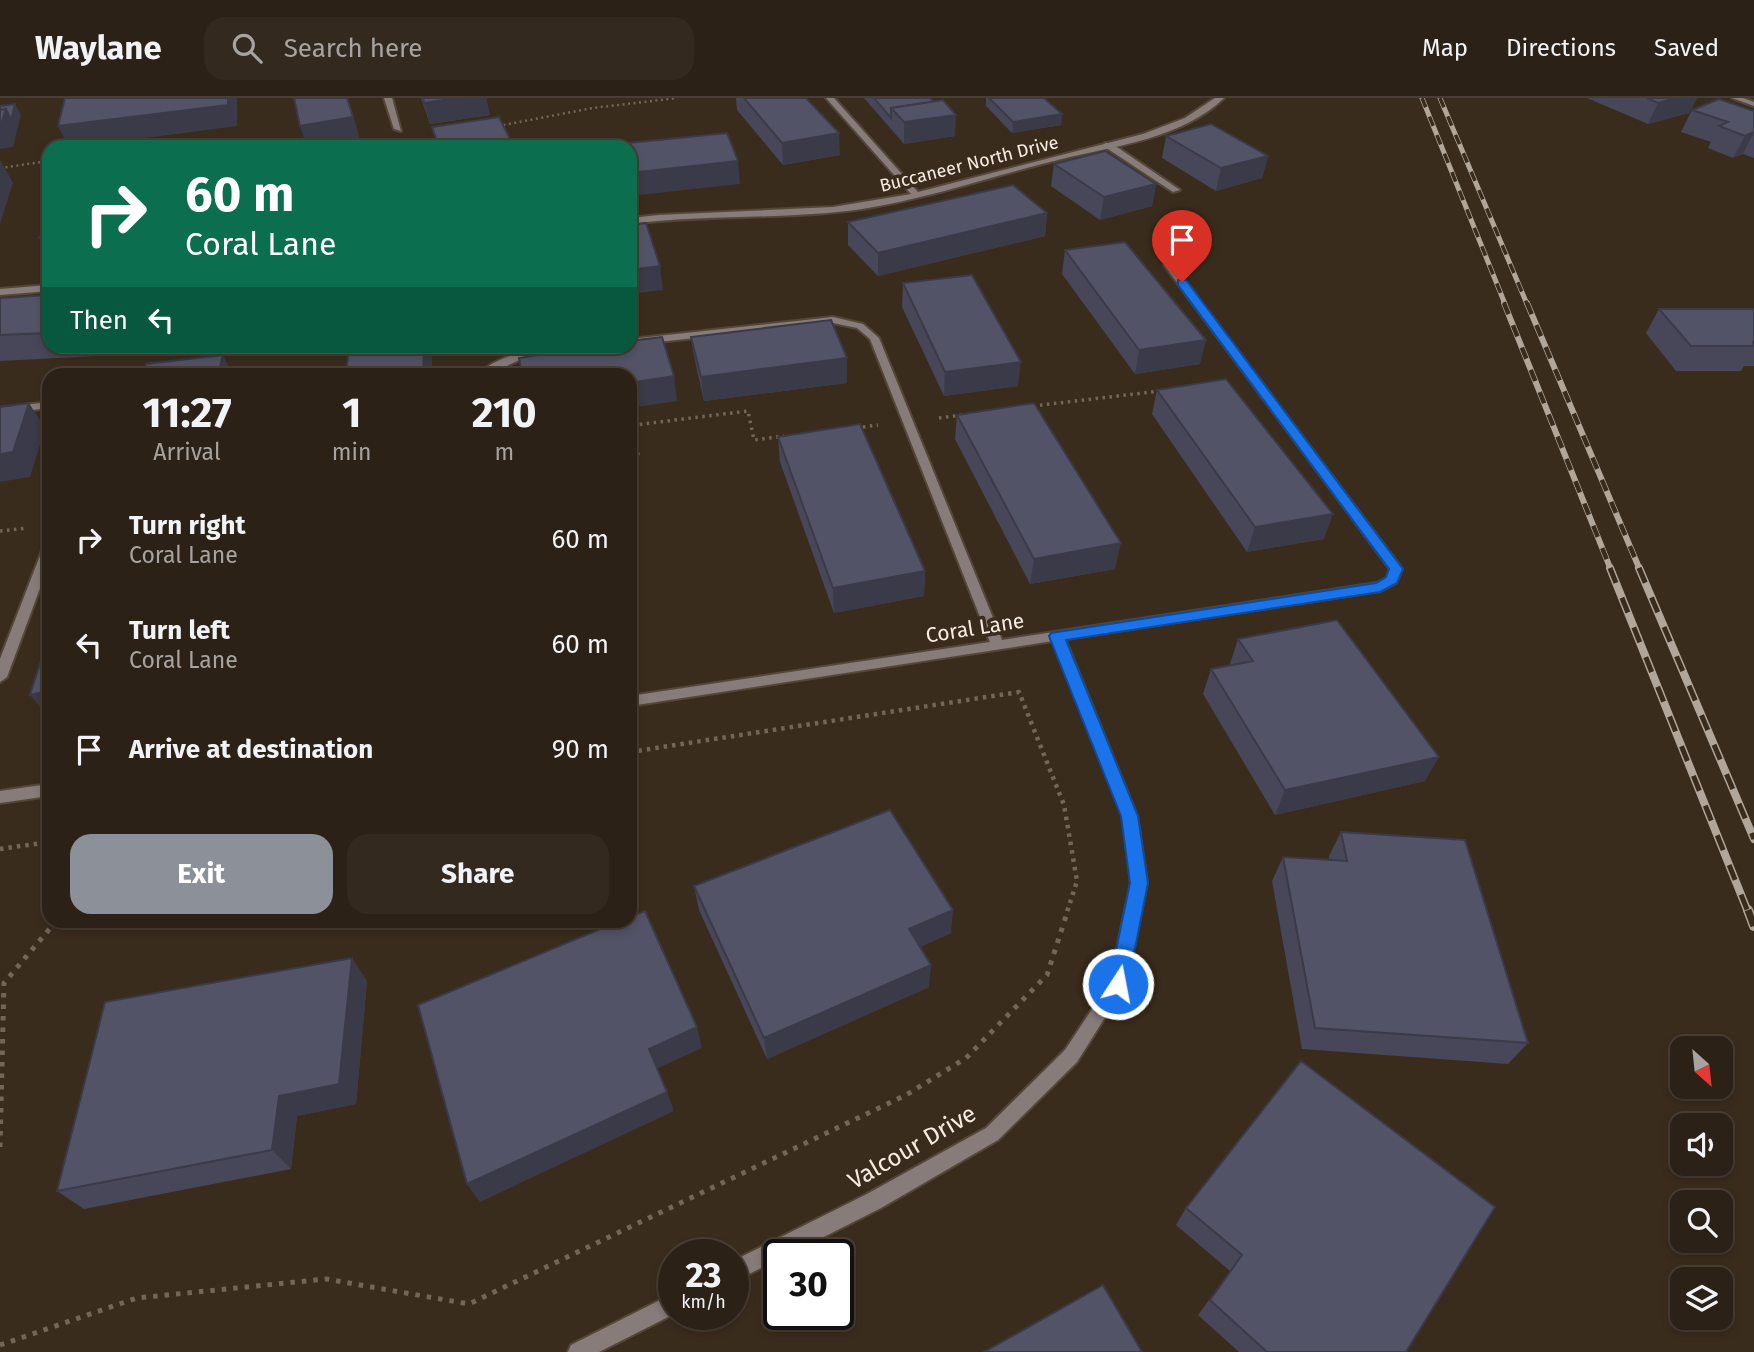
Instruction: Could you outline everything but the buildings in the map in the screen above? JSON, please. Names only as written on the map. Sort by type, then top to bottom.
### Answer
[{"type":"street","points":[[388,98],[398,129]]},
{"type":"street","points":[[830,98],[917,196]]},
{"type":"street","name":"Buccaneer North Drive","points":[[637,221],[861,207],[917,196],[1108,145],[1183,121],[1220,98]]},
{"type":"street","points":[[1736,98],[1754,104]]},
{"type":"street","points":[[1108,145],[1176,190]]},
{"type":"street","name":"Coral Lane","points":[[637,700],[1380,587],[1392,580],[1396,569],[1167,263]]},
{"type":"street","points":[[0,292],[42,289]]},
{"type":"street","points":[[637,341],[833,320],[860,327],[874,338],[998,645]]},
{"type":"street","points":[[491,368],[501,361],[528,354]]},
{"type":"street","points":[[0,411],[42,406]]},
{"type":"street","points":[[0,677],[42,566]]},
{"type":"street","name":"Valcour Drive","points":[[749,1264],[874,1201],[992,1134],[1071,1056],[1118,984],[1139,883],[1130,816],[1057,636]]},
{"type":"street","points":[[0,797],[42,791]]},
{"type":"street","points":[[578,1352],[658,1311]]},
{"type":"path","points":[[497,126],[593,108],[677,98]]},
{"type":"path","points":[[0,168],[42,162]]},
{"type":"path","points":[[0,1345],[138,1298],[326,1279],[469,1304],[599,1244],[906,1094],[966,1058],[1047,975],[1077,881],[1064,804],[1019,692],[637,751]]},
{"type":"path","points":[[0,849],[42,843]]},
{"type":"path","points":[[0,1147],[4,983],[50,928]]},
{"type":"railway","points":[[1422,98],[1505,304]]},
{"type":"railway","points":[[1440,98],[1527,304]]},
{"type":"railway","points":[[1504,303],[1611,570]]},
{"type":"railway","points":[[1527,303],[1640,570]]},
{"type":"railway","points":[[1610,568],[1748,912]]},
{"type":"railway","points":[[1639,568],[1754,839]]},
{"type":"railway","points":[[1748,910],[1754,926]]},
{"type":"route","points":[[1118,984],[1139,883],[1130,816],[1057,636],[1380,587],[1392,580],[1396,569],[1182,282]]}]
